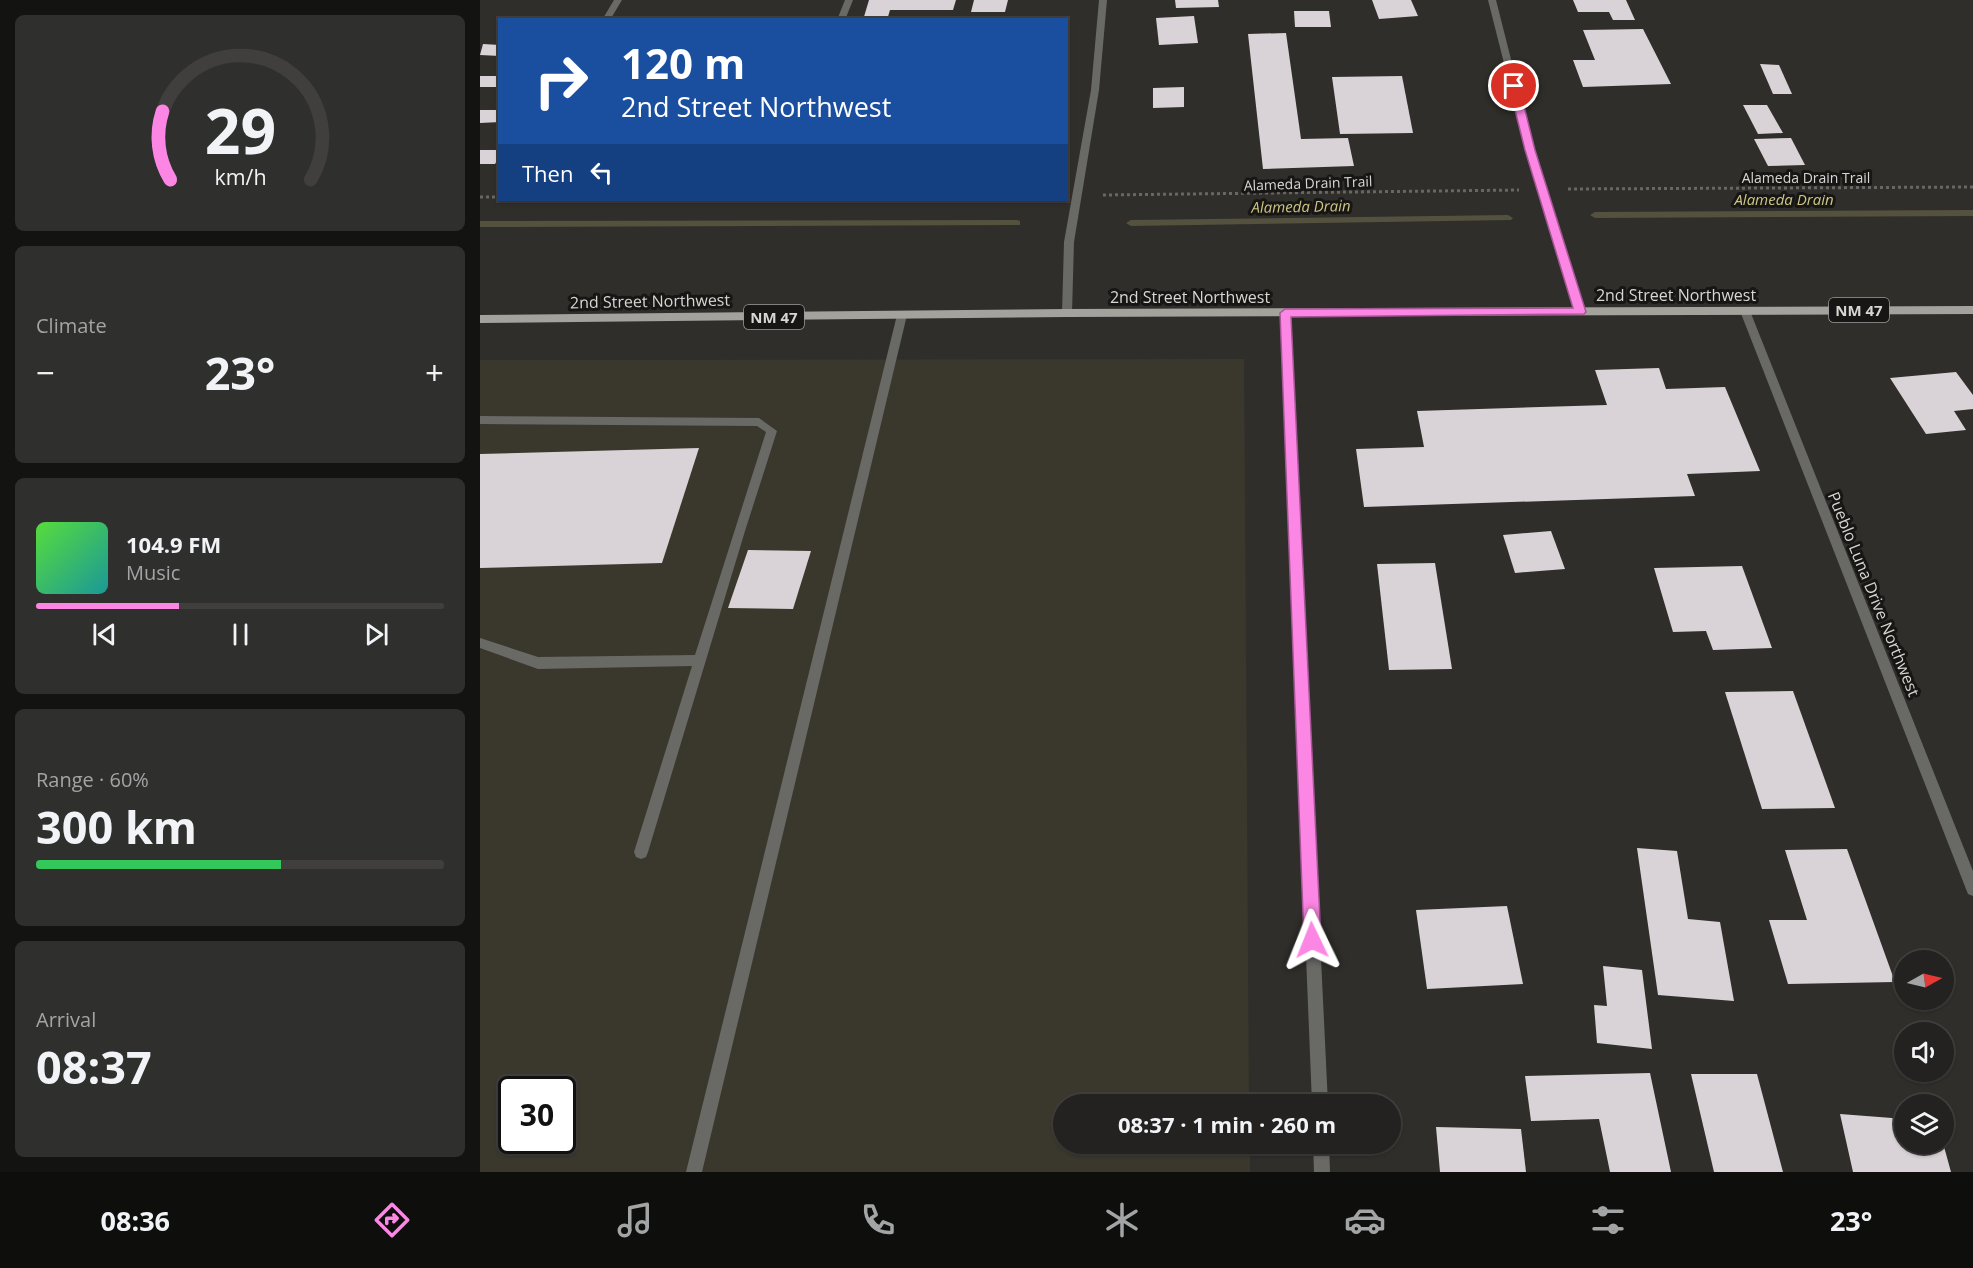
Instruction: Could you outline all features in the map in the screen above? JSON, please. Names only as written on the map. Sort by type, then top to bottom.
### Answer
[{"type":"main road","name":"2nd Street Northwest","points":[[480,319],[1067,313],[1973,310]]},
{"type":"street","points":[[607,18],[618,0]]},
{"type":"street","points":[[842,18],[849,0]]},
{"type":"street","points":[[1067,313],[1069,242],[1095,90],[1103,0]]},
{"type":"street","points":[[1492,0],[1530,150],[1580,312]]},
{"type":"street","name":"Pueblo Luna Drive Northwest","points":[[1745,311],[1973,889]]},
{"type":"street","points":[[1285,313],[1320,1094]]},
{"type":"street","points":[[694,1172],[902,315]]},
{"type":"street","points":[[480,420],[759,422],[772,431],[641,852]]},
{"type":"street","points":[[480,643],[538,663],[700,660]]},
{"type":"street","points":[[1321,1154],[1322,1172]]},
{"type":"path","name":"Alameda Drain Trail","points":[[1568,189],[1973,187]]},
{"type":"path","name":"Alameda Drain Trail","points":[[1100,195],[1202,196],[1517,190]]},
{"type":"path","points":[[480,197],[498,197]]},
{"type":"shaded area","points":[[1244,359],[1249,1094],[1053,1094],[1053,1154],[1250,1154],[1250,1172],[480,1172],[480,360]]},
{"type":"building","points":[[869,0],[956,0],[953,10],[890,10],[888,18],[864,18]]},
{"type":"building","points":[[974,0],[1008,0],[1005,12],[971,12]]},
{"type":"building","points":[[1175,0],[1218,0],[1219,7],[1176,8]]},
{"type":"building","points":[[1372,0],[1411,0],[1418,16],[1379,19]]},
{"type":"building","points":[[1573,0],[1626,0],[1635,20],[1613,20],[1609,12],[1578,12]]},
{"type":"building","points":[[1294,11],[1329,11],[1331,27],[1295,27]]},
{"type":"building","points":[[817,16],[816,18],[761,18]]},
{"type":"building","points":[[1194,16],[1198,43],[1159,45],[1156,18]]},
{"type":"building","points":[[1643,29],[1671,84],[1583,87],[1573,60],[1595,60],[1583,30]]},
{"type":"building","points":[[1286,33],[1301,139],[1348,138],[1354,166],[1263,169],[1248,34]]},
{"type":"building","points":[[483,44],[498,45],[498,56],[480,55]]},
{"type":"building","points":[[1760,64],[1779,65],[1792,94],[1773,94]]},
{"type":"building","points":[[480,76],[498,76],[498,87],[480,87]]},
{"type":"building","points":[[1402,76],[1413,133],[1340,134],[1332,77]]},
{"type":"building","points":[[1184,87],[1184,107],[1153,108],[1153,88]]},
{"type":"building","points":[[1743,105],[1767,105],[1783,133],[1758,134]]},
{"type":"building","points":[[480,110],[498,110],[498,122],[480,123]]},
{"type":"building","points":[[1791,138],[1805,165],[1768,166],[1754,139]]},
{"type":"building","points":[[480,150],[498,150],[498,159],[495,164],[480,164]]},
{"type":"building","points":[[1659,368],[1666,389],[1725,387],[1760,471],[1687,474],[1695,496],[1364,507],[1356,449],[1424,447],[1417,411],[1607,405],[1595,370]]},
{"type":"building","points":[[1956,372],[1973,395],[1973,409],[1954,411],[1966,430],[1926,434],[1890,378]]},
{"type":"building","points":[[699,448],[662,563],[480,568],[480,454]]},
{"type":"building","points":[[1551,531],[1565,569],[1515,573],[1503,535]]},
{"type":"building","points":[[748,550],[811,551],[793,609],[728,608]]},
{"type":"building","points":[[1435,563],[1452,669],[1389,670],[1377,564]]},
{"type":"building","points":[[1742,566],[1772,648],[1713,650],[1706,631],[1673,632],[1654,568]]},
{"type":"building","points":[[1793,691],[1835,808],[1762,809],[1725,692]]},
{"type":"building","points":[[1637,848],[1677,851],[1688,919],[1720,922],[1734,1001],[1658,995]]},
{"type":"building","points":[[1847,849],[1894,982],[1788,984],[1769,920],[1807,920],[1785,850]]},
{"type":"building","points":[[1507,906],[1523,984],[1427,989],[1416,910]]},
{"type":"building","points":[[1603,966],[1642,970],[1652,1049],[1597,1043],[1594,1005],[1607,1006]]},
{"type":"building","points":[[1650,1073],[1671,1172],[1610,1172],[1599,1119],[1531,1121],[1525,1076]]},
{"type":"building","points":[[1691,1074],[1757,1074],[1783,1172],[1714,1172]]},
{"type":"building","points":[[1840,1114],[1894,1118],[1894,1154],[1946,1154],[1951,1172],[1853,1172]]},
{"type":"building","points":[[1436,1127],[1521,1129],[1526,1172],[1440,1172]]},
{"type":"waterway","name":"Alameda Drain","points":[[1595,215],[1973,213]]},
{"type":"waterway","name":"Alameda Drain","points":[[1131,223],[1508,218]]},
{"type":"waterway","name":"Alameda Drain","points":[[480,224],[1017,223]]},
{"type":"route","points":[[1312,940],[1285,313],[1580,312],[1530,150],[1514,86]]}]
